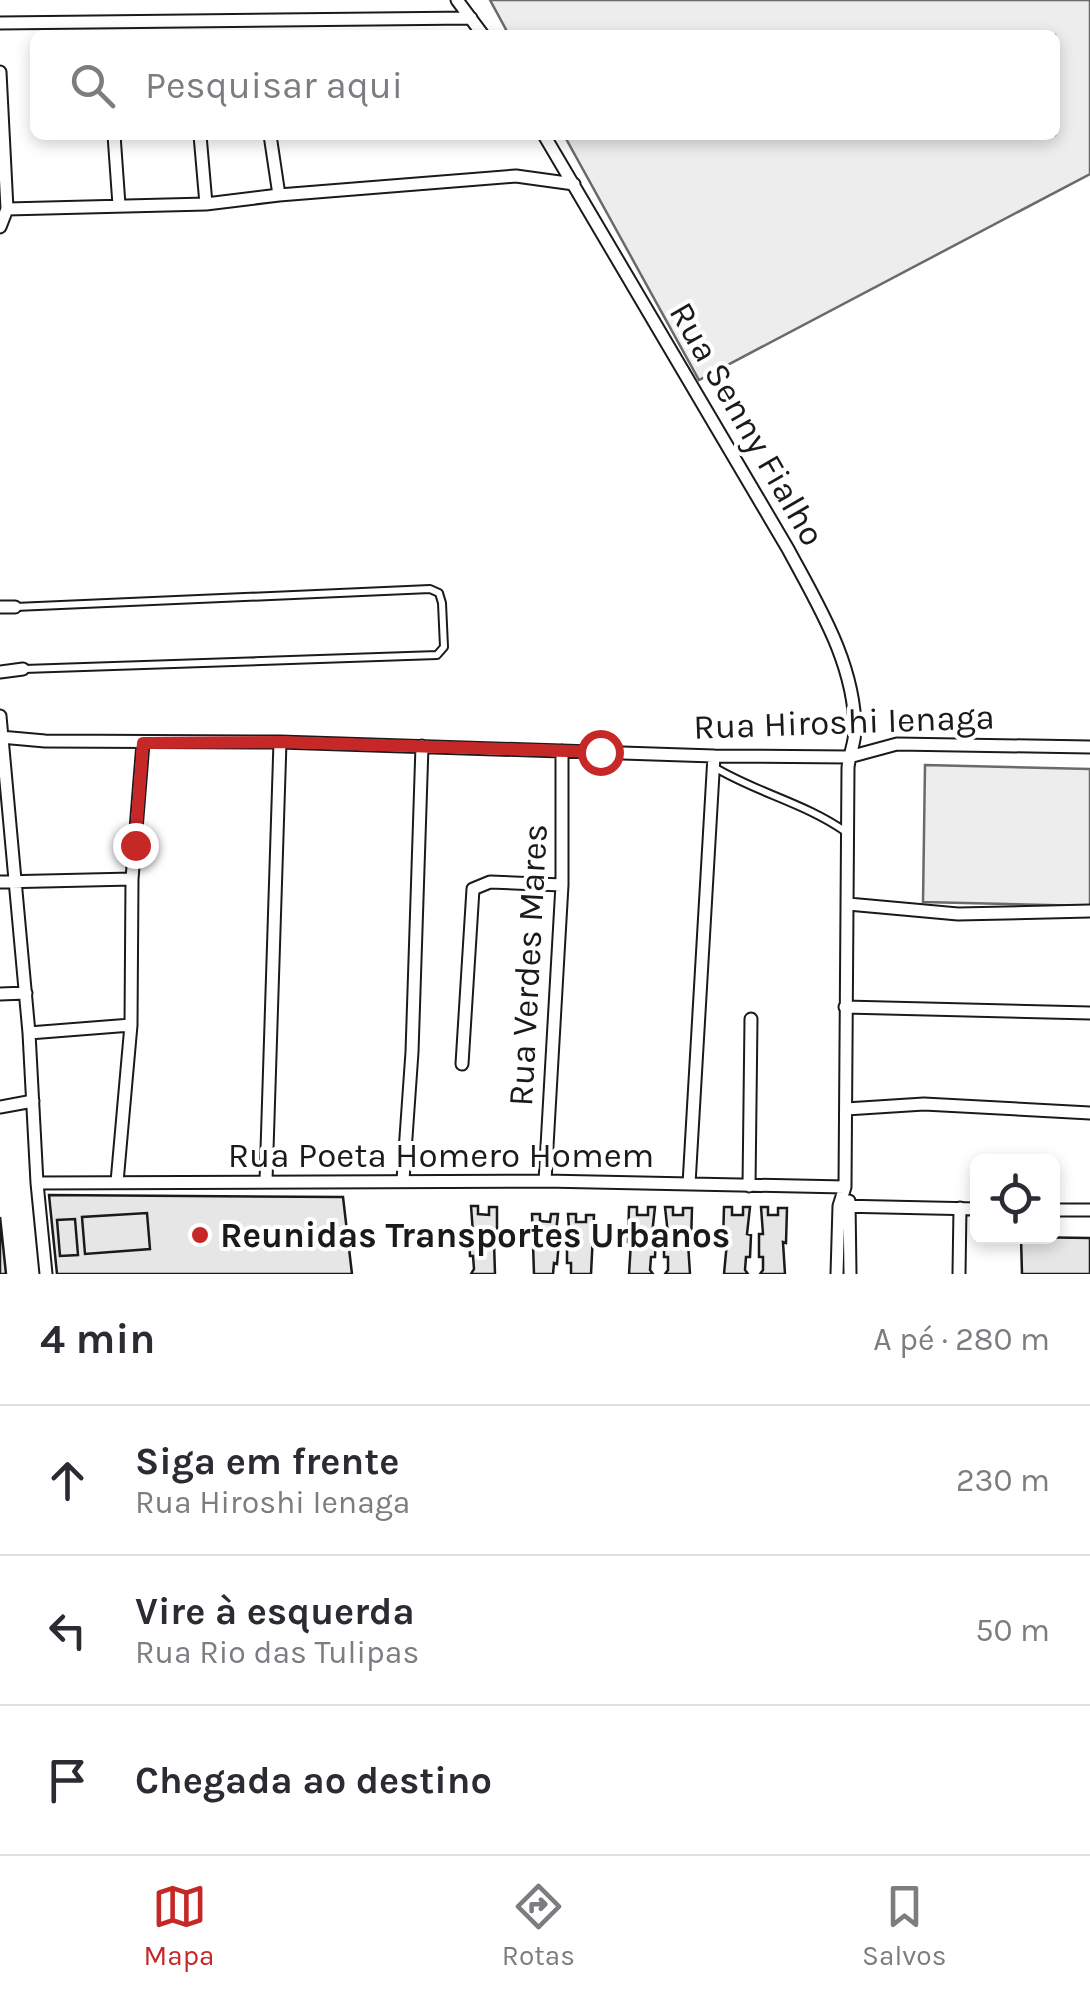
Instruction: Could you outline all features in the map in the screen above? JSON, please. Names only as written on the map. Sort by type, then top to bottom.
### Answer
[{"type":"street","points":[[457,0],[479,30]]},
{"type":"street","points":[[0,22],[106,29],[192,29],[256,21],[471,18]]},
{"type":"street","points":[[256,21],[257,30]]},
{"type":"street","points":[[0,72],[7,209],[0,227]]},
{"type":"street","points":[[114,140],[119,205]]},
{"type":"street","points":[[200,140],[206,204]]},
{"type":"street","points":[[271,140],[280,194]]},
{"type":"street","name":"Rua Senny Fialho","points":[[547,140],[788,549],[826,620],[844,666],[854,716],[854,742],[849,757],[845,1187]]},
{"type":"street","points":[[7,209],[206,204],[280,194],[516,176],[574,184]]},
{"type":"street","points":[[0,607],[15,607]]},
{"type":"street","points":[[0,672],[23,669]]},
{"type":"street","points":[[0,716],[26,993],[46,1274]]},
{"type":"street","name":"Rua Hiroshi Ienaga","points":[[1,737],[422,746],[714,761],[849,757],[897,744],[1090,747]]},
{"type":"street","points":[[266,1181],[280,742]]},
{"type":"street","points":[[117,1182],[131,1025],[132,879],[143,743]]},
{"type":"street","points":[[403,1180],[415,994],[422,746]]},
{"type":"street","name":"Rua Verdes Mares","points":[[545,1181],[562,885],[562,751]]},
{"type":"street","points":[[689,1184],[714,761]]},
{"type":"street","points":[[0,882],[132,879]]},
{"type":"street","points":[[462,1064],[473,888],[490,882],[562,885]]},
{"type":"street","points":[[848,904],[958,914],[1090,911]]},
{"type":"street","points":[[0,994],[26,993]]},
{"type":"street","points":[[846,1007],[1090,1013]]},
{"type":"street","points":[[749,1186],[751,1020]]},
{"type":"street","points":[[29,1033],[131,1025]]},
{"type":"street","points":[[0,1108],[33,1101]]},
{"type":"street","points":[[846,1109],[895,1104],[1090,1113]]},
{"type":"street","name":"Rua Poeta Homero Homem","points":[[37,1183],[403,1180],[845,1187]]},
{"type":"street","points":[[845,1187],[850,1274]]},
{"type":"street","points":[[845,1206],[970,1208]]},
{"type":"street","points":[[837,1274],[845,1206]]},
{"type":"street","points":[[959,1274],[960,1208]]},
{"type":"street","points":[[1060,1210],[1090,1210]]},
{"type":"lane","points":[[15,607],[430,588],[439,594],[442,603],[444,648],[437,655],[23,669]]},
{"type":"lane","points":[[714,761],[752,789],[813,810],[848,833]]},
{"type":"shaded area","points":[[490,0],[1090,0],[1090,174],[699,380],[567,140],[1060,140],[1060,30],[506,30]]},
{"type":"shaded area","points":[[925,765],[1090,769],[1090,906],[923,902]]},
{"type":"building","name":"Reunidas Transportes Urbanos","points":[[49,1195],[343,1197],[352,1274],[57,1274]]},
{"type":"building","points":[[471,1206],[478,1206],[478,1214],[489,1215],[489,1207],[497,1207],[495,1274],[471,1274]]},
{"type":"building","points":[[629,1207],[637,1207],[637,1215],[648,1215],[648,1207],[655,1207],[655,1257],[651,1257],[650,1270],[653,1274],[629,1274]]},
{"type":"building","points":[[665,1207],[673,1207],[673,1215],[683,1215],[683,1208],[692,1208],[690,1274],[665,1274]]},
{"type":"building","points":[[724,1207],[732,1207],[732,1215],[743,1215],[743,1207],[750,1207],[750,1257],[746,1257],[745,1270],[748,1274],[724,1274]]},
{"type":"building","points":[[761,1207],[768,1207],[768,1215],[778,1215],[778,1208],[787,1208],[785,1274],[760,1274]]},
{"type":"building","points":[[147,1213],[150,1249],[85,1254],[82,1217]]},
{"type":"building","points":[[532,1214],[540,1214],[540,1221],[550,1222],[551,1214],[558,1214],[555,1241],[559,1241],[553,1274],[534,1274]]},
{"type":"building","points":[[568,1214],[576,1214],[576,1222],[586,1222],[586,1215],[594,1215],[591,1274],[571,1274],[571,1263],[567,1263]]},
{"type":"building","points":[[0,1217],[6,1274],[0,1274]]},
{"type":"building","points":[[75,1219],[78,1255],[60,1256],[57,1220]]},
{"type":"building","points":[[1060,1238],[1090,1238],[1090,1274],[1022,1274],[1021,1244],[1060,1244]]},
{"type":"place","name":"Reunidas Transportes Urbanos","points":[[200,1235]]},
{"type":"route","points":[[135,845],[143,743],[280,742],[600,752]]}]
